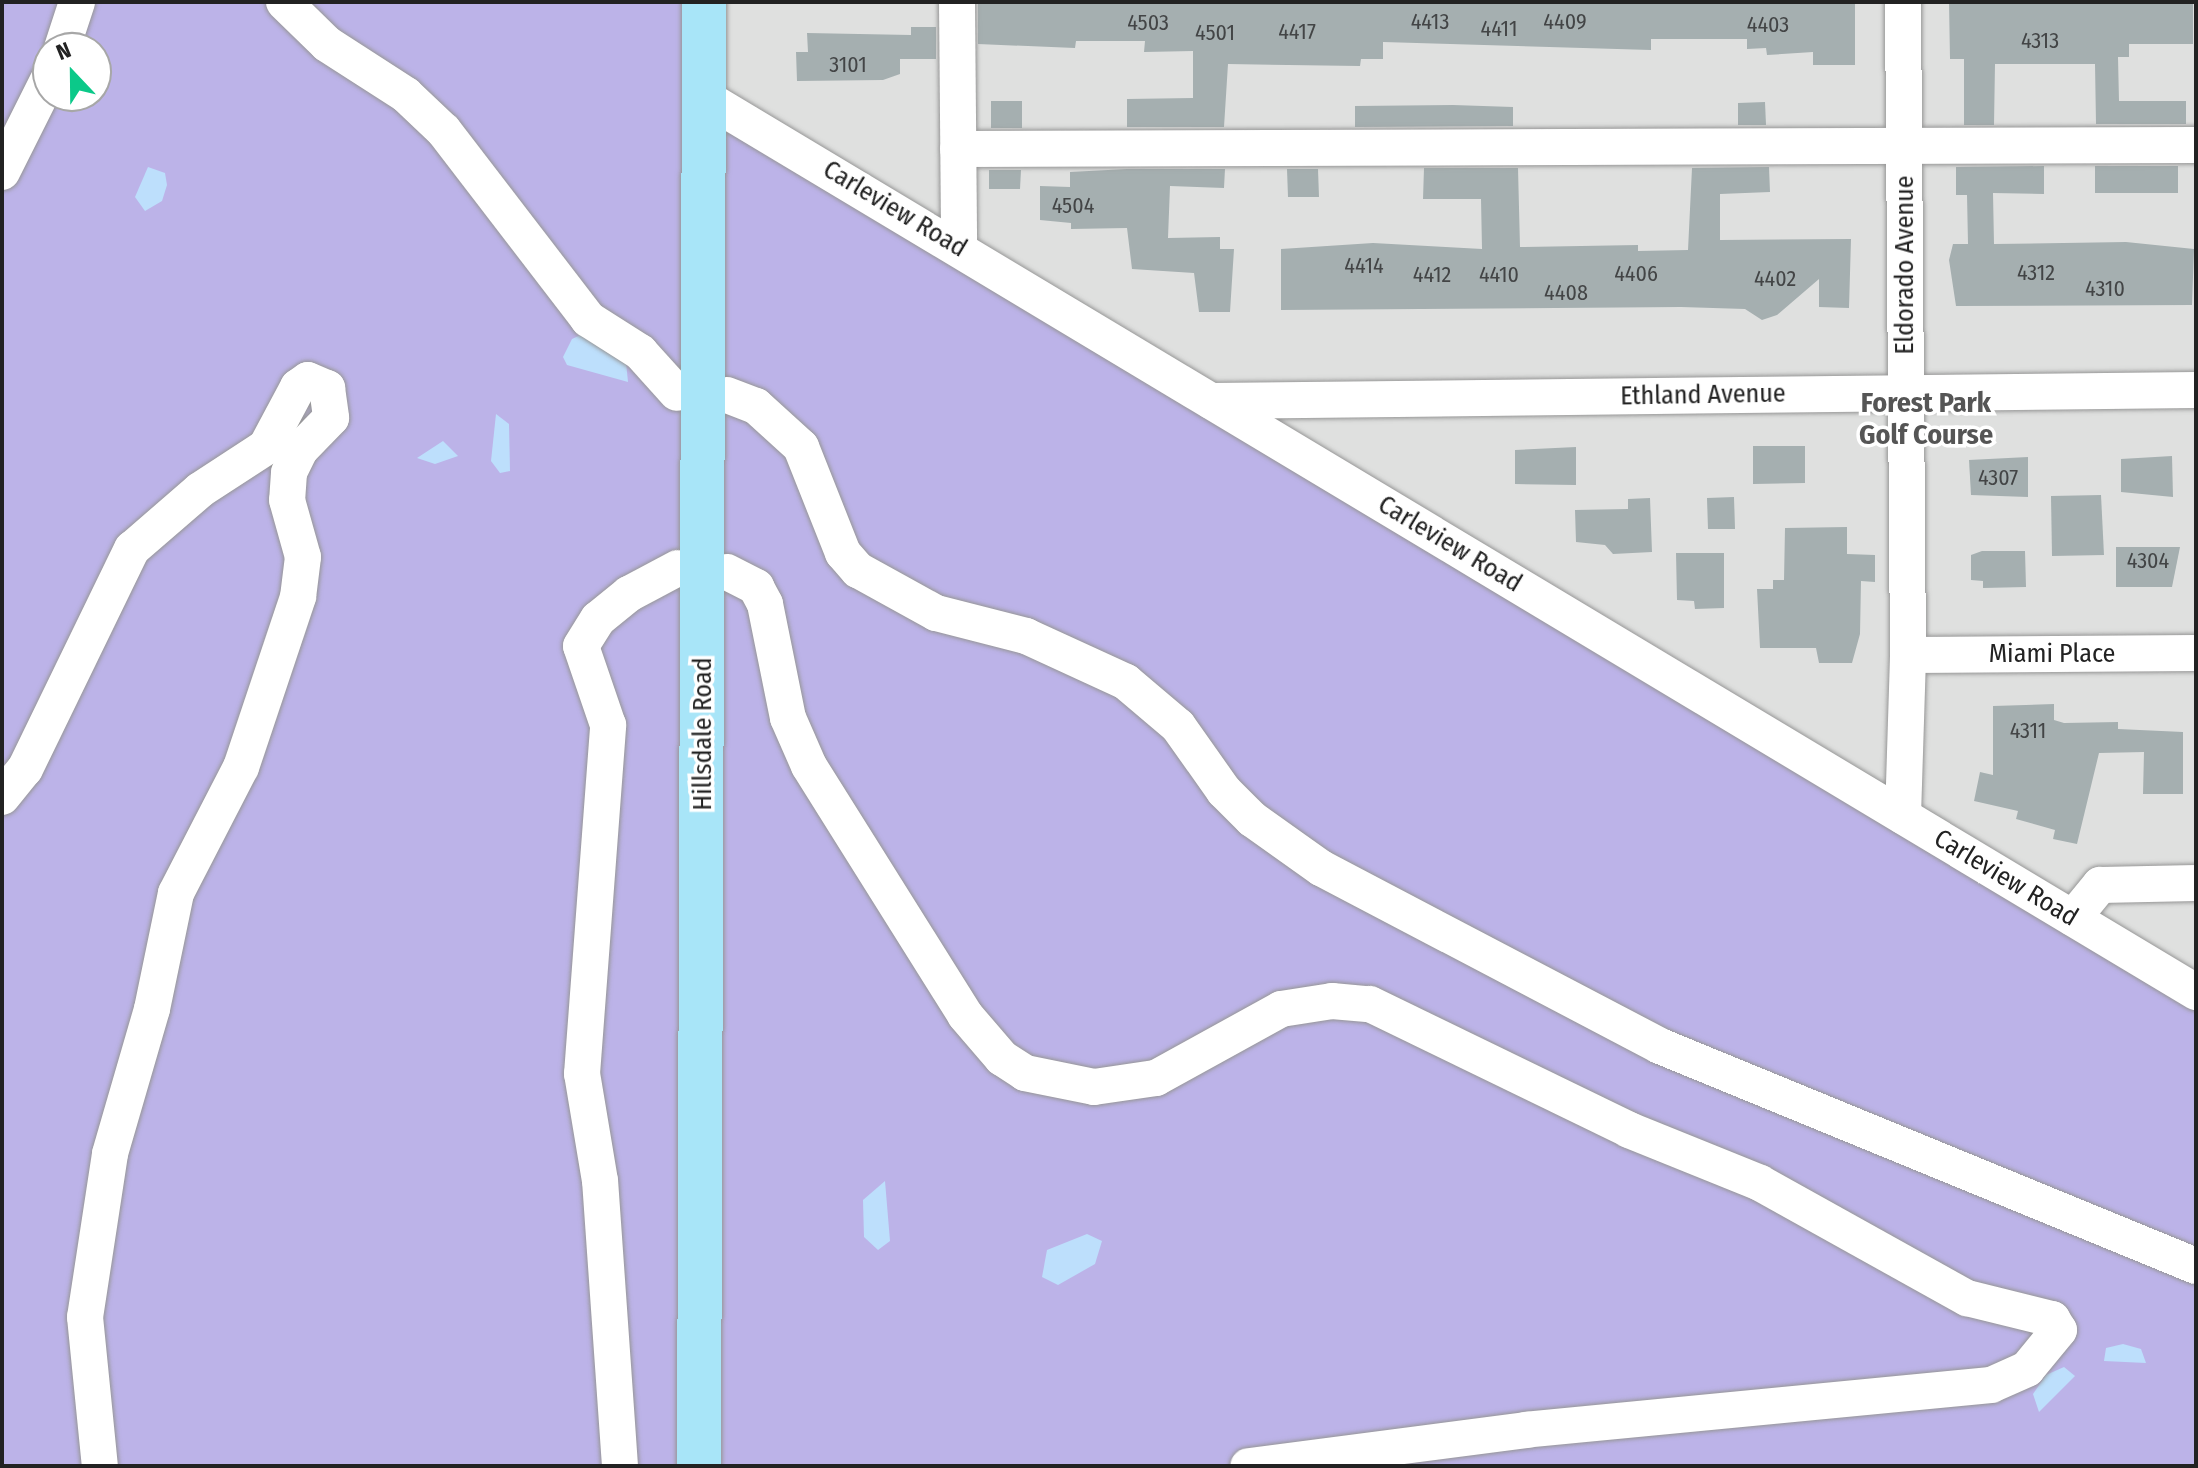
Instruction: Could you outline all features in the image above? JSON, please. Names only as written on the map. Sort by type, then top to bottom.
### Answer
[{"type":"main road","name":"Hillsdale Road","points":[[699,1466],[704,2]]},
{"type":"street","points":[[67,32],[77,2]]},
{"type":"street","points":[[284,2],[327,44],[406,95],[444,131],[588,319],[640,352],[677,393]]},
{"type":"street","points":[[957,2],[959,246]]},
{"type":"street","name":"Eldorado Avenue","points":[[1903,2],[1908,655],[1903,816]]},
{"type":"street","name":"Carleview Road","points":[[704,97],[959,246],[1211,401],[2196,992]]},
{"type":"street","points":[[2,172],[32,112]]},
{"type":"street","points":[[958,149],[2196,145]]},
{"type":"street","points":[[2,797],[25,769],[110,583],[132,549],[200,490],[266,447],[298,387],[308,380],[327,388],[331,418],[300,450],[289,473],[287,500],[303,557],[298,597],[241,767],[176,893],[152,1009],[110,1154],[85,1317],[100,1466]]},
{"type":"street","name":"Ethland Avenue","points":[[1211,401],[2196,390]]},
{"type":"street","points":[[727,395],[756,406],[801,447],[843,553],[858,570],[936,613],[1026,636],[1126,682],[1178,726],[1252,819],[1321,868],[1660,1046],[2196,1266]]},
{"type":"street","points":[[620,1466],[600,1181],[582,1074],[608,725],[581,646],[619,602],[678,568]]},
{"type":"street","points":[[727,572],[756,587],[765,604],[788,718],[809,766],[965,1015],[1002,1058],[1025,1073],[1074,1086],[1156,1078],[1281,1009],[1332,1001],[1370,1004],[1629,1130],[1760,1183],[1967,1298],[2052,1319],[2059,1330],[2027,1369],[1991,1385],[1527,1430],[1248,1466]]},
{"type":"street","name":"Miami Place","points":[[1908,655],[2196,653]]},
{"type":"street","points":[[2073,918],[2100,885],[2196,883]]},
{"type":"shaded area","points":[[2,2],[683,2],[683,96],[2196,1010],[2196,1466],[2,1466]]},
{"type":"shaded area","points":[[683,2],[2196,2],[2196,1010],[683,96]]},
{"type":"sand","points":[[148,167],[165,173],[167,185],[162,201],[145,211],[135,197]]},
{"type":"sand","points":[[587,332],[626,362],[628,382],[567,365],[563,357],[572,339]]},
{"type":"sand","points":[[496,414],[509,424],[510,471],[500,473],[491,461]]},
{"type":"sand","points":[[443,441],[458,456],[435,464],[417,458]]},
{"type":"sand","points":[[885,1181],[890,1241],[878,1250],[864,1237],[863,1200]]},
{"type":"sand","points":[[1087,1234],[1102,1241],[1095,1264],[1058,1285],[1042,1277],[1047,1250]]},
{"type":"sand","points":[[2123,1344],[2141,1349],[2146,1363],[2104,1361],[2106,1348]]},
{"type":"sand","points":[[2064,1367],[2075,1376],[2039,1412],[2033,1394],[2046,1375]]},
{"type":"building","points":[[978,2],[1855,2],[1855,65],[1813,65],[1813,52],[1767,55],[1766,48],[1747,49],[1747,39],[1651,39],[1651,50],[1383,42],[1383,59],[1361,59],[1360,66],[1228,64],[1224,127],[1127,127],[1127,99],[1193,98],[1193,51],[1144,52],[1145,41],[1076,41],[1075,48],[978,44]]},
{"type":"building","points":[[1949,2],[2193,2],[2193,44],[2129,44],[2129,57],[2118,57],[2119,101],[2186,101],[2186,124],[2096,124],[2095,64],[1995,64],[1994,125],[1964,125],[1964,59],[1950,59]]},
{"type":"building","points":[[911,27],[936,27],[936,59],[900,59],[900,74],[883,80],[797,81],[796,52],[808,52],[807,33],[911,35]]},
{"type":"building","points":[[991,101],[1022,101],[1022,128],[991,128]]},
{"type":"building","points":[[1765,102],[1766,125],[1738,125],[1738,103]]},
{"type":"building","points":[[1355,106],[1513,107],[1513,126],[1355,127]]},
{"type":"building","points":[[2044,166],[2044,194],[1993,193],[1994,244],[2126,242],[2194,249],[2192,305],[1956,306],[1949,260],[1953,244],[1968,244],[1967,195],[1956,195],[1956,167]]},
{"type":"building","points":[[2095,166],[2178,166],[2178,193],[2095,193]]},
{"type":"building","points":[[1769,167],[1770,192],[1720,194],[1720,240],[1851,239],[1849,308],[1819,307],[1819,279],[1777,315],[1762,320],[1745,309],[1681,307],[1281,310],[1281,249],[1373,243],[1482,249],[1481,199],[1423,199],[1424,168],[1518,168],[1520,247],[1638,245],[1638,251],[1688,250],[1692,168]]},
{"type":"building","points":[[1225,169],[1224,188],[1170,186],[1168,238],[1220,237],[1220,249],[1234,249],[1230,312],[1199,312],[1194,273],[1132,269],[1127,228],[1071,229],[1071,223],[1040,220],[1040,186],[1070,187],[1070,172]]},
{"type":"building","points":[[1287,169],[1318,169],[1319,197],[1288,197]]},
{"type":"building","points":[[989,170],[1021,170],[1020,189],[989,189]]},
{"type":"building","points":[[1753,446],[1805,446],[1805,483],[1753,484]]},
{"type":"building","points":[[1576,447],[1576,485],[1515,484],[1515,450]]},
{"type":"building","points":[[2172,456],[2173,497],[2121,492],[2121,459]]},
{"type":"building","points":[[2028,457],[2028,497],[1971,495],[1969,460]]},
{"type":"building","points":[[2101,495],[2104,555],[2052,556],[2051,496]]},
{"type":"building","points":[[1734,497],[1735,529],[1708,529],[1707,498]]},
{"type":"building","points":[[1650,498],[1652,552],[1613,554],[1605,545],[1576,542],[1575,510],[1628,509],[1628,499]]},
{"type":"building","points":[[1847,527],[1847,554],[1875,555],[1875,582],[1861,581],[1860,634],[1852,663],[1819,663],[1816,648],[1760,648],[1757,589],[1773,589],[1773,580],[1784,580],[1785,528]]},
{"type":"building","points":[[2116,547],[2180,547],[2172,587],[2116,587]]},
{"type":"building","points":[[1982,551],[2025,551],[2026,587],[1983,588],[1983,581],[1971,580],[1971,555]]},
{"type":"building","points":[[1676,553],[1724,553],[1724,608],[1695,609],[1694,601],[1677,600]]},
{"type":"building","points":[[2054,704],[2054,720],[2064,723],[2118,722],[2118,729],[2183,732],[2183,794],[2143,794],[2144,752],[2099,753],[2077,844],[2053,839],[2055,830],[2016,819],[2018,811],[1974,801],[1980,772],[1993,775],[1993,706]]},
{"type":"district","name":"Forest Park Golf Course","points":[[1926,419]]}]
